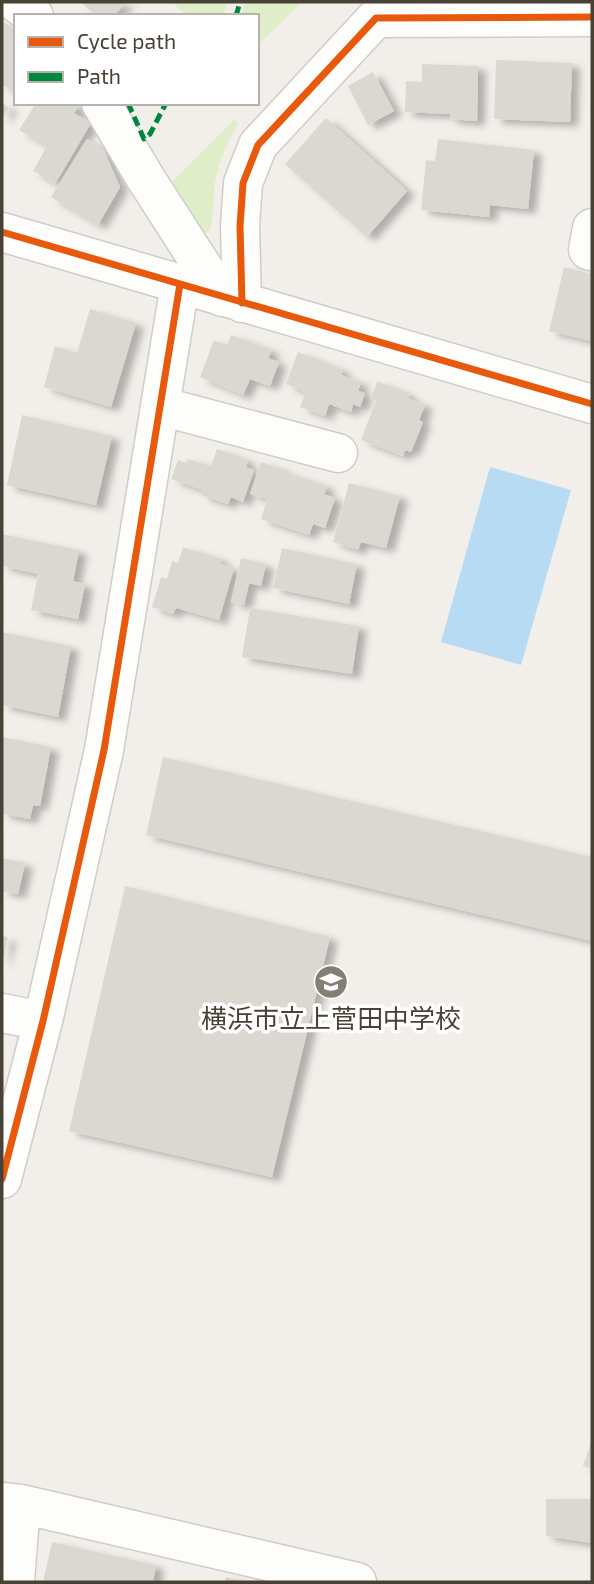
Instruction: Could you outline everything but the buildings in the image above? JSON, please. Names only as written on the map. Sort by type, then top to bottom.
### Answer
[{"type":"street","points":[[15,2],[31,14]]},
{"type":"street","points":[[232,300],[243,183],[258,145],[380,10],[592,17]]},
{"type":"street","points":[[103,105],[146,179],[232,300]]},
{"type":"street","points":[[592,228],[588,250],[592,251]]},
{"type":"street","points":[[2,232],[592,404]]},
{"type":"street","points":[[2,1179],[43,1021],[104,750],[180,284]]},
{"type":"street","points":[[160,406],[338,453]]},
{"type":"street","points":[[2,1013],[43,1021]]},
{"type":"street","points":[[15,1582],[11,1503],[195,1531],[301,1576],[357,1582]]},
{"type":"green space","points":[[173,2],[227,2],[224,14],[183,14]]},
{"type":"green space","points":[[245,2],[302,2],[259,44],[259,14],[242,14]]},
{"type":"green space","points":[[235,119],[238,124],[224,152],[214,187],[211,228],[209,232],[203,233],[166,188]]},
{"type":"water","points":[[490,467],[571,490],[521,665],[441,642]]},
{"type":"marked path","points":[[237,14],[240,2]]},
{"type":"marked path","points":[[129,105],[144,139],[150,134],[165,105]]},
{"type":"cycle path","points":[[242,303],[240,226],[243,183],[258,145],[376,18],[592,17]]},
{"type":"cycle path","points":[[2,232],[592,404]]},
{"type":"cycle path","points":[[2,1179],[43,1021],[104,750],[180,284]]},
{"type":"place","name":"横浜市立上菅田中学校","points":[[331,982]]}]
